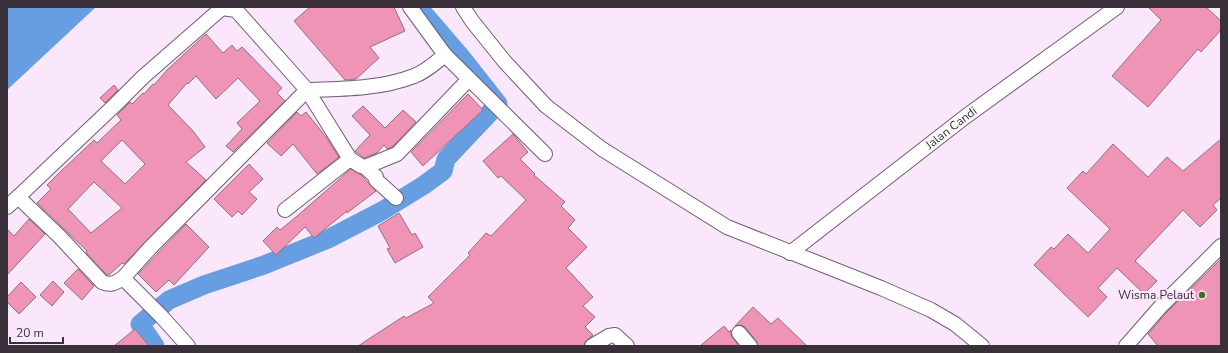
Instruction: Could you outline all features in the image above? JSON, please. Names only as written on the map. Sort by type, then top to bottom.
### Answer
[{"type":"street","points":[[410,7],[445,55],[545,154]]},
{"type":"street","points":[[463,7],[472,21],[505,62],[546,106],[602,149],[727,227],[881,288],[931,310],[955,324],[982,346]]},
{"type":"street","name":"Jalan Candi","points":[[790,253],[964,117],[1117,7]]},
{"type":"street","points":[[7,207],[116,104],[142,77],[222,8],[236,10],[307,90],[350,159],[361,166],[366,167],[376,177],[376,180],[396,198]]},
{"type":"street","points":[[18,197],[59,236],[102,282],[108,285],[114,284],[123,278],[150,248],[307,90],[360,87],[396,82],[416,76],[445,55]]},
{"type":"street","points":[[366,167],[397,154],[469,80]]},
{"type":"street","points":[[285,210],[350,159]]},
{"type":"street","points":[[1126,346],[1161,306],[1221,246]]},
{"type":"street","points":[[123,278],[162,317],[188,346]]},
{"type":"street","points":[[739,333],[750,346]]},
{"type":"street","points":[[592,346],[609,336],[615,336],[627,346]]},
{"type":"water","points":[[7,7],[96,7],[7,90]]},
{"type":"building","points":[[310,7],[394,7],[405,31],[370,47],[379,58],[356,79],[345,80],[294,21]]},
{"type":"building","points":[[1148,7],[1206,7],[1221,21],[1221,30],[1201,52],[1198,49],[1148,107],[1112,76],[1161,20]]},
{"type":"building","points":[[206,34],[223,53],[232,45],[237,51],[242,47],[282,88],[277,93],[285,101],[233,152],[226,146],[242,129],[237,123],[260,101],[238,78],[216,99],[196,76],[188,84],[187,83],[168,105],[193,131],[205,147],[186,162],[206,180],[124,264],[122,263],[109,275],[107,275],[86,253],[87,251],[37,203],[51,189],[47,185],[94,140],[97,143],[121,120],[117,115],[130,102],[132,104],[153,84],[154,85],[167,70]],"holes":[[[122,140],[145,164],[125,184],[101,161]],[[94,182],[122,208],[91,233],[68,209]]]},
{"type":"building","points":[[114,85],[118,90],[105,103],[100,98]]},
{"type":"building","points":[[468,94],[483,110],[423,166],[411,152]]},
{"type":"building","points":[[363,106],[385,128],[403,110],[416,122],[392,147],[387,149],[384,145],[377,153],[364,158],[355,151],[370,135],[352,116]]},
{"type":"building","points":[[297,112],[301,116],[306,112],[326,137],[339,157],[317,174],[293,144],[281,156],[267,143]]},
{"type":"building","points":[[513,134],[528,152],[520,159],[535,174],[534,175],[565,202],[561,206],[575,220],[568,228],[587,247],[566,268],[593,297],[583,306],[595,317],[585,327],[593,335],[585,342],[584,346],[358,346],[404,316],[406,318],[434,303],[428,297],[470,255],[468,253],[486,233],[491,236],[526,200],[501,176],[498,178],[483,161]]},
{"type":"building","points":[[1221,139],[1221,198],[1213,205],[1217,210],[1200,227],[1183,210],[1135,261],[1157,281],[1144,294],[1117,268],[1098,288],[1107,297],[1088,317],[1034,265],[1051,247],[1054,249],[1068,234],[1088,253],[1110,229],[1067,188],[1083,171],[1086,174],[1113,144],[1148,177],[1167,157],[1183,171]]},
{"type":"building","points":[[249,164],[263,179],[249,192],[257,199],[242,215],[238,211],[232,217],[214,199]]},
{"type":"building","points":[[351,169],[361,175],[376,191],[347,213],[347,211],[314,238],[305,227],[276,255],[263,241],[277,227],[280,230],[296,217]]},
{"type":"building","points":[[399,213],[412,235],[415,233],[423,247],[395,263],[387,249],[390,248],[378,226]]},
{"type":"building","points":[[29,219],[45,234],[7,275],[7,229],[14,236]]},
{"type":"building","points":[[186,224],[209,247],[174,285],[169,280],[156,292],[138,274]]},
{"type":"building","name":"Wisma Pelaut","points":[[1221,259],[1221,346],[1158,346],[1148,334],[1167,312]]},
{"type":"building","points":[[78,269],[94,286],[82,300],[64,283]]},
{"type":"building","points":[[53,281],[64,292],[52,306],[40,295]]},
{"type":"building","points":[[21,282],[36,297],[19,314],[7,302],[7,297]]},
{"type":"building","points":[[753,307],[771,324],[778,318],[807,346],[758,346],[745,327],[741,325],[735,326]]},
{"type":"building","points":[[724,326],[729,332],[731,330],[731,335],[739,346],[700,346]]},
{"type":"building","points":[[135,329],[149,346],[114,346]]},
{"type":"waterway","points":[[155,346],[140,324],[169,300],[204,285],[264,265],[328,239],[382,211],[424,185],[443,171],[446,159],[498,104],[461,57],[418,7]]},
{"type":"place","name":"Wisma Pelaut","points":[[1202,295]]}]
